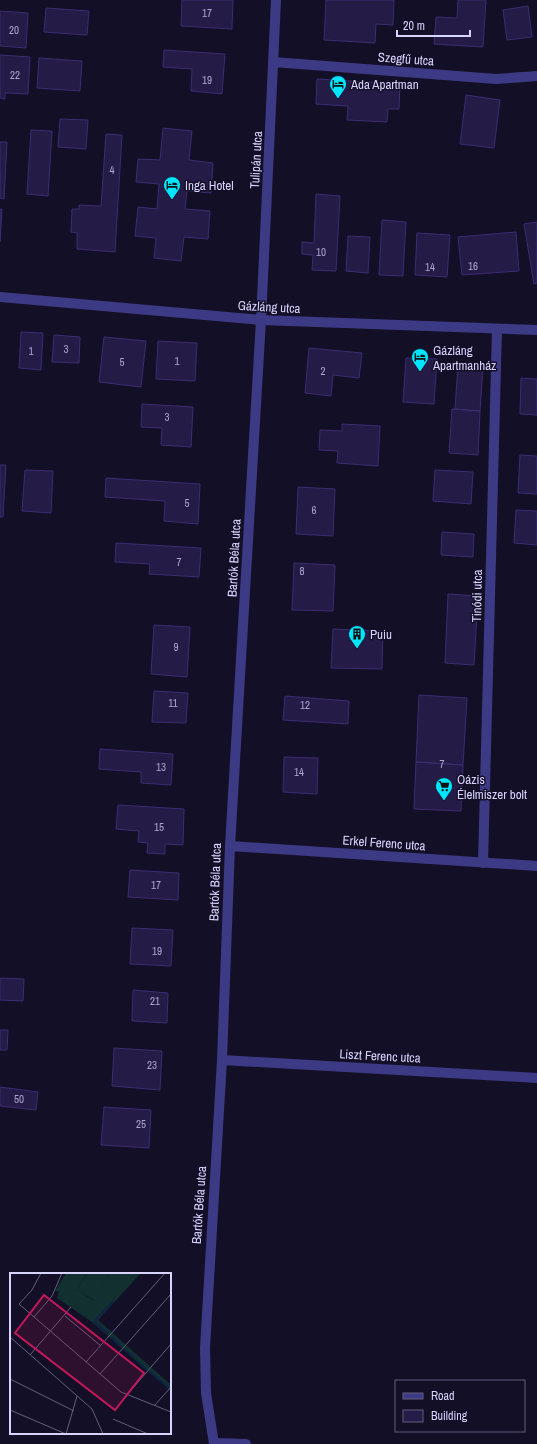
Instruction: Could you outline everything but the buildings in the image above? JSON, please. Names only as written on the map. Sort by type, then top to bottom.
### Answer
[{"type":"street","name":"Tulipán utca","points":[[261,320],[276,0]]},
{"type":"street","name":"Szegfű utca","points":[[274,62],[496,78],[537,76]]},
{"type":"street","name":"Gázláng utca","points":[[0,297],[261,320],[537,330]]},
{"type":"street","name":"Bartók Béla utca","points":[[214,1443],[206,1393],[204,1364],[222,1060],[230,846],[261,320]]},
{"type":"street","name":"Tinódi utca","points":[[484,863],[497,329]]},
{"type":"street","name":"Erkel Ferenc utca","points":[[230,846],[537,866]]},
{"type":"street","name":"Liszt Ferenc utca","points":[[222,1060],[537,1078]]},
{"type":"street","points":[[214,1443],[246,1444]]},
{"type":"place","name":"Ada Apartman","points":[[338,99]]},
{"type":"place","name":"Inga Hotel","points":[[172,200]]},
{"type":"place","name":"Gázláng Apartmanház","points":[[420,372]]},
{"type":"place","name":"Puiu","points":[[357,649]]},
{"type":"place","name":"Oázis Élelmiszer bolt","points":[[444,801]]}]
